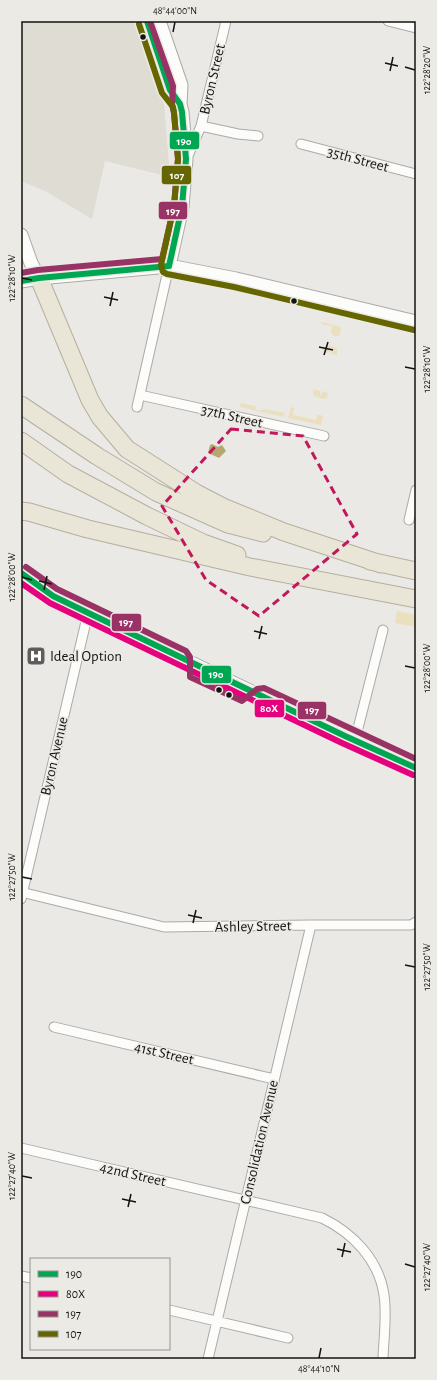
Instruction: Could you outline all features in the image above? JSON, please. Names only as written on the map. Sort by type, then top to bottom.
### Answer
[{"type":"highway","points":[[39,278],[90,400],[100,417],[127,449],[196,493],[223,507],[284,532],[381,564]]},
{"type":"highway","points":[[21,405],[97,456],[156,492],[228,524],[381,564],[416,571]]},
{"type":"highway","points":[[21,441],[68,474],[147,516],[203,543],[274,568],[324,580]]},
{"type":"highway","points":[[21,511],[250,567],[324,580],[416,599]]},
{"type":"main road","points":[[147,21],[170,90],[180,104]]},
{"type":"main road","points":[[159,21],[181,85],[180,104],[186,159],[182,206],[169,266]]},
{"type":"main road","points":[[21,235],[31,263],[39,278]]},
{"type":"main road","points":[[21,281],[169,266],[236,279],[416,322]]},
{"type":"street","name":"Byron Street","points":[[186,159],[201,126],[226,21]]},
{"type":"street","points":[[388,21],[416,28]]},
{"type":"street","points":[[201,126],[238,134],[258,136]]},
{"type":"street","name":"35th Street","points":[[301,144],[416,174]]},
{"type":"street","points":[[137,407],[169,266]]},
{"type":"street","name":"37th Street","points":[[140,395],[324,436]]},
{"type":"street","points":[[409,520],[416,490]]},
{"type":"street","points":[[21,573],[53,596],[354,740],[416,768]]},
{"type":"street","name":"Byron Avenue","points":[[22,894],[88,613]]},
{"type":"street","points":[[354,740],[383,630]]},
{"type":"street","name":"Ashley Street","points":[[22,894],[164,927],[411,925],[416,922]]},
{"type":"street","name":"Consolidation Avenue","points":[[208,1359],[311,925]]},
{"type":"street","name":"41st Street","points":[[54,1027],[274,1079]]},
{"type":"street","name":"42nd Street","points":[[21,1148],[322,1218],[336,1225],[349,1234],[359,1244],[373,1264],[381,1283],[384,1295],[383,1357]]},
{"type":"street","points":[[170,1310],[288,1338]]},
{"type":"highlighted area","points":[[231,429],[303,436],[357,534],[259,616],[206,580],[162,506]]},
{"type":"shaded area","points":[[21,21],[136,21],[164,104],[170,177],[105,161],[92,219],[47,192],[21,181]]},
{"type":"shaded area","points":[[322,322],[341,327],[340,335],[332,335],[332,326],[321,324]]},
{"type":"shaded area","points":[[327,345],[337,348],[337,355],[331,354],[332,350],[330,349],[329,353],[323,352],[324,347]]},
{"type":"shaded area","points":[[314,389],[320,391],[320,395],[322,391],[328,393],[327,398],[324,399],[314,396]]},
{"type":"shaded area","points":[[241,403],[255,406],[256,410],[265,409],[285,413],[284,417],[240,407]]},
{"type":"shaded area","points":[[291,407],[294,408],[293,415],[316,420],[317,415],[321,415],[323,417],[321,425],[288,418]]},
{"type":"shaded area","points":[[212,444],[218,447],[222,445],[226,451],[219,458],[208,453],[210,445]]},
{"type":"shaded area","points":[[397,611],[416,615],[416,627],[395,623]]},
{"type":"transit line","name":"190","points":[[147,21],[170,90],[180,104],[182,112],[186,159],[182,207],[169,266]]},
{"type":"transit line","name":"107","points":[[139,24],[162,93],[173,107],[174,113],[178,159],[174,206],[161,265],[163,272],[234,287],[414,330]]},
{"type":"transit line","name":"197","points":[[21,273],[38,270],[162,259],[174,206],[178,159],[172,104],[173,86],[151,24]]},
{"type":"transit line","name":"190","points":[[21,281],[169,266]]},
{"type":"transit line","name":"197","points":[[26,567],[57,589],[186,651],[190,657],[190,677],[242,701],[257,689],[264,688],[416,759]]},
{"type":"transit line","name":"190","points":[[21,573],[53,596],[345,736],[416,768]]},
{"type":"transit line","name":"80X","points":[[21,583],[50,603],[342,743],[413,775]]},
{"type":"place","name":"Ideal Option","points":[[36,656]]}]
